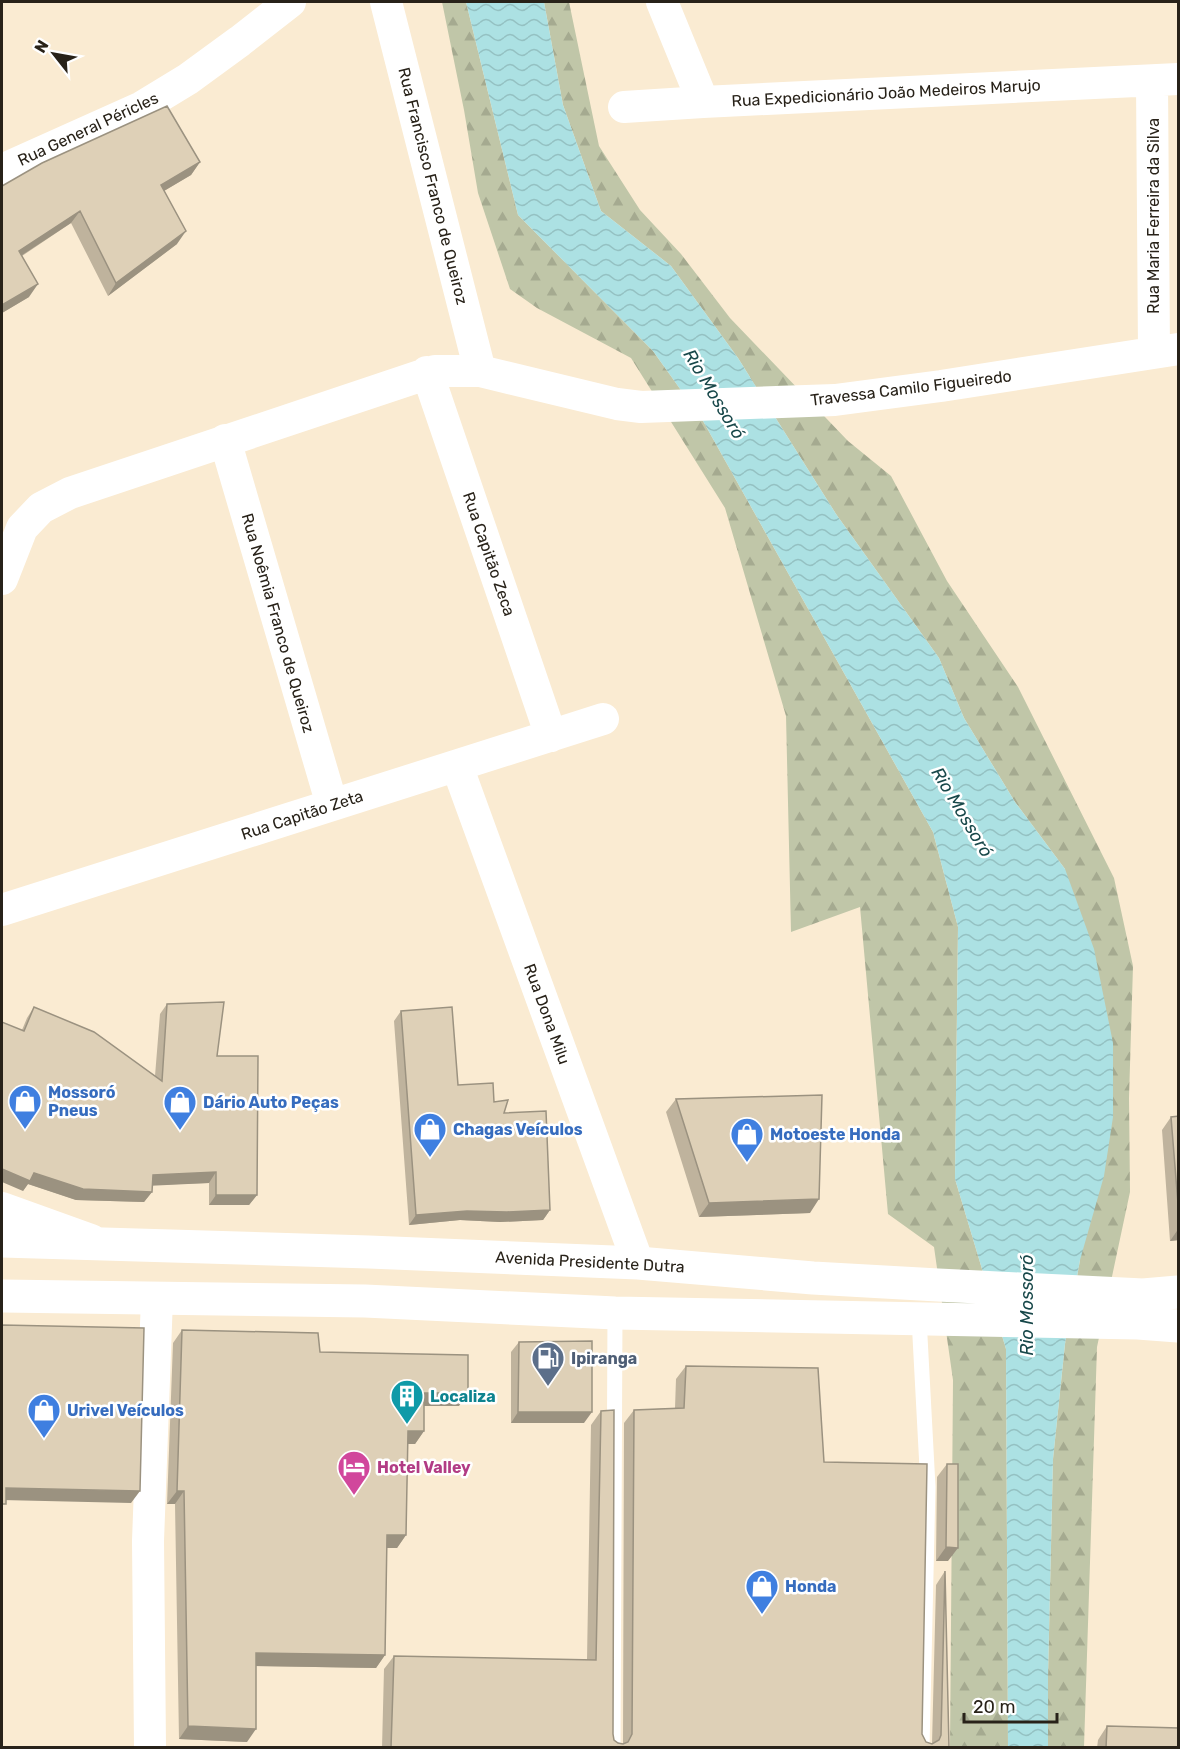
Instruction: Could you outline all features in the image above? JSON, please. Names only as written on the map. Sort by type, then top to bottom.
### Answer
[{"type":"main road","name":"Avenida Presidente Dutra","points":[[2,1241],[638,1263],[813,1278],[938,1285],[1140,1309],[1179,1326]]},
{"type":"main road","points":[[365,1301],[369,1252]]},
{"type":"main road","name":"Avenida Presidente Dutra","points":[[2,1296],[365,1301],[615,1313],[927,1318],[1140,1309],[1179,1292]]},
{"type":"street","name":"Rua General Péricles","points":[[2,170],[142,106],[188,79],[290,2]]},
{"type":"street","name":"Rua Francisco Franco de Queiroz","points":[[386,2],[480,371]]},
{"type":"street","points":[[662,2],[703,102]]},
{"type":"street","name":"Rua Expedicionário João Medeiros Marujo","points":[[624,107],[1166,80]]},
{"type":"street","name":"Rua Maria Ferreira da Silva","points":[[1166,80],[1166,350]]},
{"type":"street","name":"Travessa Camilo Figueiredo","points":[[2,579],[22,528],[41,508],[70,493],[427,372],[480,371],[617,404],[641,407],[835,400],[941,386],[1166,350]]},
{"type":"street","name":"Rua Capitão Zeca","points":[[427,372],[551,736]]},
{"type":"street","name":"Rua Noêmia Franco de Queiroz","points":[[225,440],[332,805]]},
{"type":"street","name":"Rua Capitão Zeta","points":[[2,910],[603,719]]},
{"type":"street","name":"Rua Dona Milu","points":[[457,766],[638,1263]]},
{"type":"street","points":[[2,1208],[101,1244]]},
{"type":"street","points":[[150,1748],[148,1540],[157,1298]]},
{"type":"lane","points":[[613,1748],[615,1313]]},
{"type":"lane","points":[[922,1748],[928,1487],[927,1318]]},
{"type":"green space","points":[[442,2],[466,2],[518,215],[653,351],[703,421],[933,832],[958,927],[955,1179],[1006,1349],[1008,1747],[950,1747],[953,1380],[934,1247],[888,1214],[860,907],[791,932],[786,716],[725,508],[631,358],[537,308],[510,289],[478,193]]},
{"type":"green space","points":[[544,2],[569,2],[599,146],[640,210],[681,254],[730,318],[848,441],[891,476],[947,581],[1018,687],[1114,878],[1133,966],[1129,1098],[1130,1192],[1097,1347],[1084,1747],[1048,1747],[1053,1459],[1065,1344],[1080,1260],[1065,869],[1015,802],[964,718],[939,658],[836,514],[738,358],[671,266],[601,211],[563,105]]},
{"type":"water","name":"Rio Mossoró","points":[[466,2],[544,2],[563,105],[601,211],[671,266],[738,358],[836,514],[939,658],[964,718],[1015,802],[1065,869],[1094,949],[1113,1043],[1113,1117],[1104,1176],[1080,1260],[1065,1344],[1053,1459],[1048,1747],[1008,1747],[1006,1349],[955,1179],[958,927],[933,832],[703,421],[653,351],[518,215]]},
{"type":"building","points":[[167,106],[200,162],[161,185],[186,231],[116,283],[80,211],[19,251],[38,284],[2,305],[2,186],[42,163]]},
{"type":"building","points":[[224,1002],[217,1056],[258,1056],[257,1195],[216,1195],[216,1172],[153,1175],[152,1192],[83,1189],[34,1173],[30,1181],[2,1169],[2,1022],[24,1031],[34,1007],[94,1032],[162,1081],[167,1004]]},
{"type":"building","points":[[452,1007],[458,1085],[493,1083],[494,1102],[508,1100],[504,1113],[546,1111],[550,1210],[467,1211],[416,1215],[401,1011]]},
{"type":"building","name":"Motoeste Honda","points":[[822,1095],[819,1199],[709,1203],[676,1099]]},
{"type":"building","points":[[1179,1116],[1179,1216],[1171,1117]]},
{"type":"building","points":[[2,1325],[144,1328],[140,1491],[6,1488],[6,1504],[2,1504]]},
{"type":"building","points":[[182,1330],[318,1333],[320,1352],[468,1355],[468,1393],[424,1393],[424,1431],[408,1431],[406,1535],[387,1535],[385,1655],[256,1653],[256,1729],[188,1726],[184,1491],[177,1491]]},
{"type":"building","name":"Ipiranga","points":[[592,1341],[592,1412],[518,1412],[519,1342]]},
{"type":"building","name":"Honda","points":[[686,1366],[818,1368],[824,1462],[927,1464],[922,1734],[926,1742],[932,1744],[939,1740],[941,1735],[945,1571],[949,1748],[391,1748],[394,1656],[596,1660],[601,1411],[614,1410],[613,1734],[614,1740],[618,1743],[628,1742],[632,1734],[634,1410],[684,1408]]},
{"type":"building","points":[[947,1464],[958,1464],[958,1548],[946,1547]]},
{"type":"building","points":[[1107,1726],[1179,1728],[1179,1748],[1106,1748]]},
{"type":"place","name":"Mossoró Pneus","points":[[25,1130]]},
{"type":"place","name":"Dário Auto Peças","points":[[180,1131]]},
{"type":"place","name":"Chagas Veículos","points":[[430,1158]]},
{"type":"place","name":"Motoeste Honda","points":[[747,1163]]},
{"type":"place","name":"Ipiranga","points":[[548,1387]]},
{"type":"place","name":"Localiza","points":[[407,1425]]},
{"type":"place","name":"Urivel Veículos","points":[[44,1439]]},
{"type":"place","name":"Hotel Valley","points":[[354,1496]]},
{"type":"place","name":"Honda","points":[[762,1615]]}]
